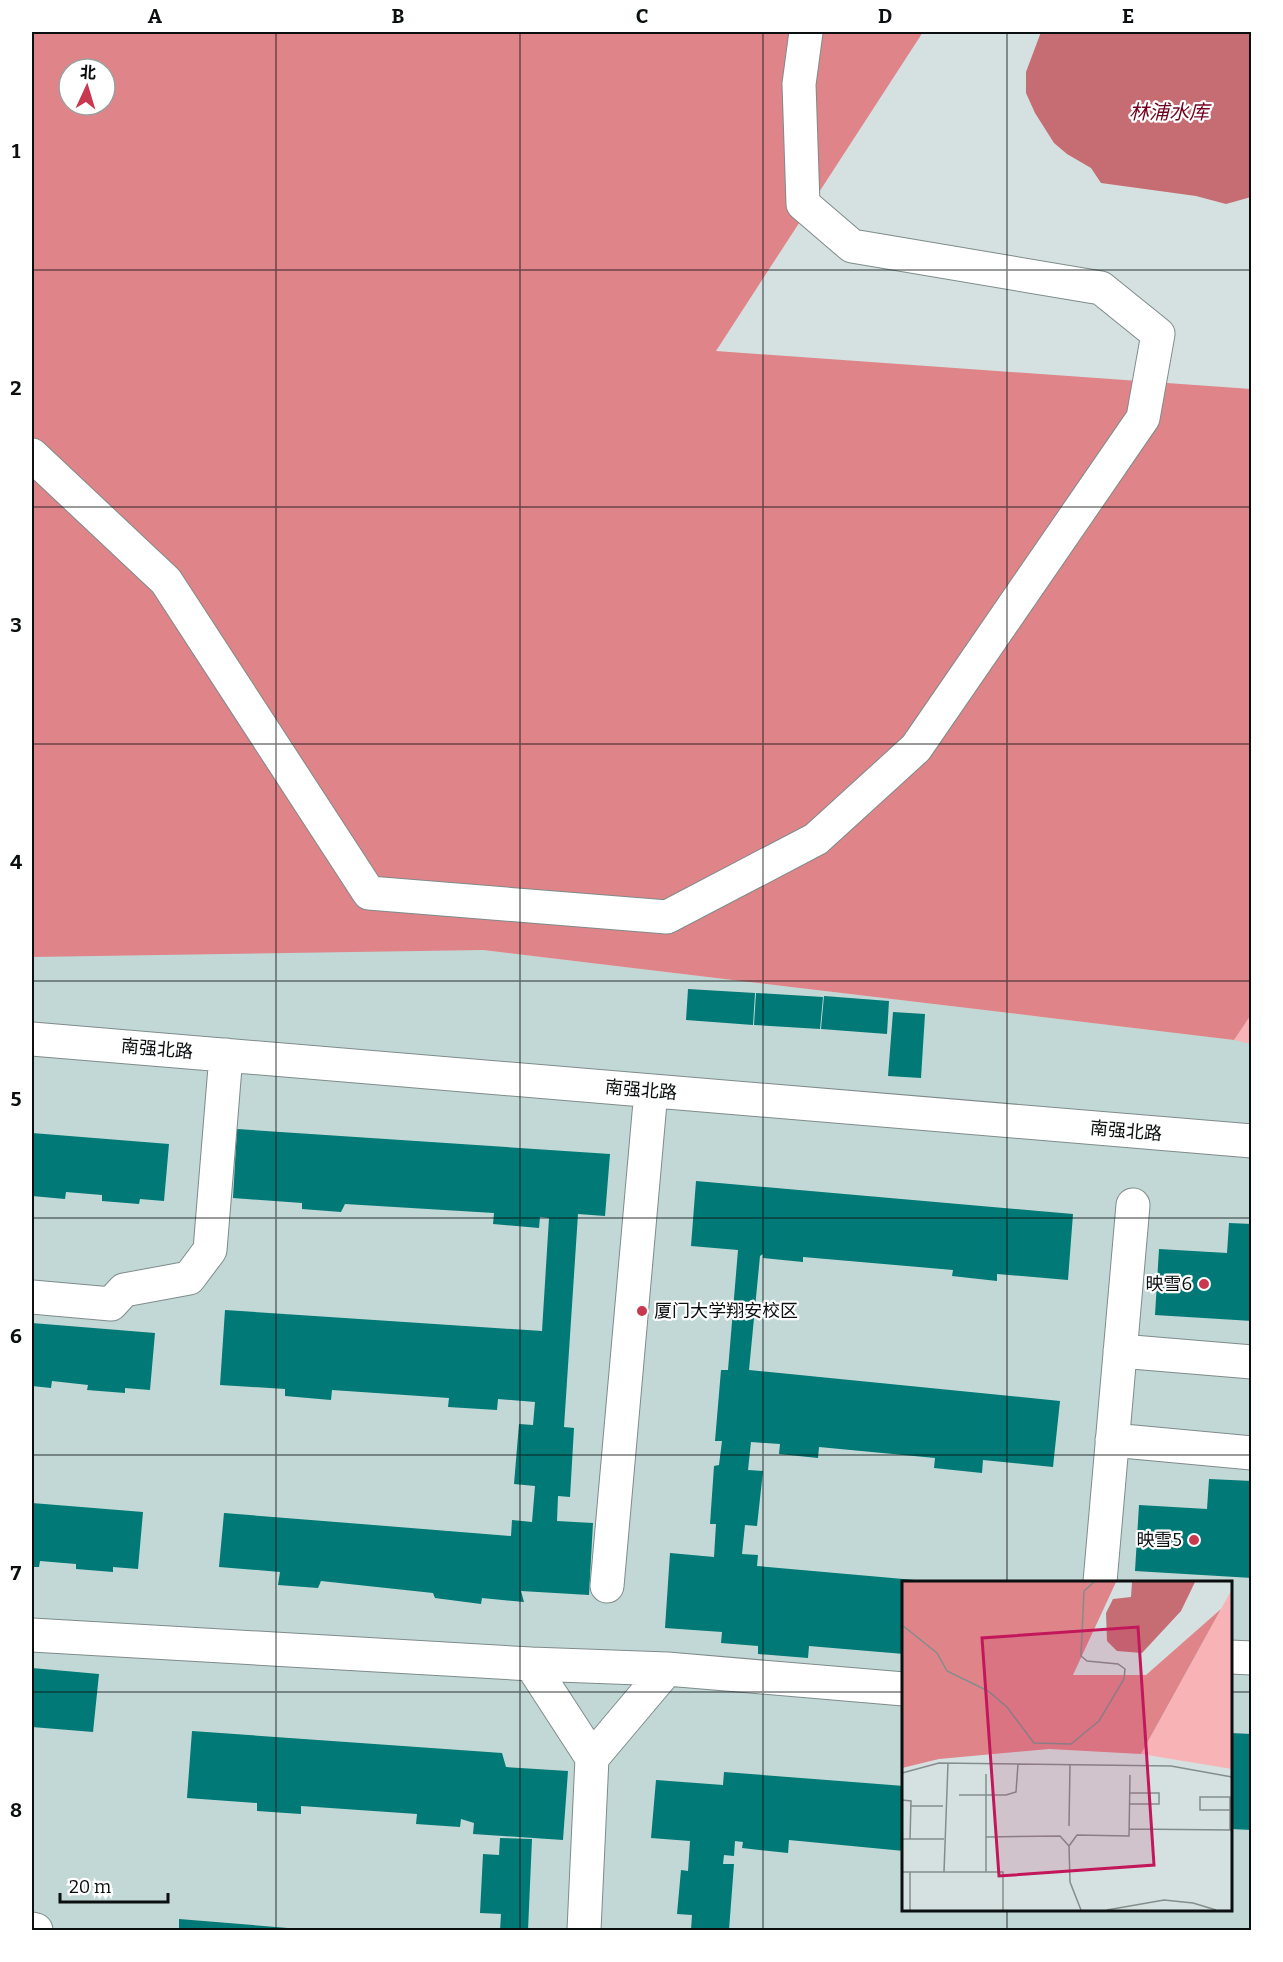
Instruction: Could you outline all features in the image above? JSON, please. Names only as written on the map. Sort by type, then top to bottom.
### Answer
[{"type":"street","points":[[32,455],[166,581],[369,893],[667,917],[816,839],[916,748],[1143,418],[1158,334],[1101,288],[852,246],[803,204],[799,84],[807,32]]},
{"type":"street","name":"南强北路","points":[[32,1039],[1251,1141]]},
{"type":"street","points":[[32,1297],[111,1304],[124,1290],[189,1278],[210,1250],[226,1055]]},
{"type":"street","points":[[607,1586],[651,1091]]},
{"type":"street","points":[[1100,1581],[1133,1205]]},
{"type":"street","points":[[1120,1351],[1251,1362]]},
{"type":"street","points":[[1113,1440],[1251,1453]]},
{"type":"street","points":[[32,1635],[531,1664],[667,1669],[902,1689]]},
{"type":"street","points":[[1232,1657],[1251,1658]]},
{"type":"street","points":[[531,1664],[592,1758],[584,1930]]},
{"type":"street","points":[[592,1758],[667,1669]]},
{"type":"shaded area","points":[[32,32],[923,32],[716,351],[1251,389],[1252,1013],[1234,1040],[483,950],[32,957]]},
{"type":"shaded area","name":"厦门大学翔安校区","points":[[32,906],[483,950],[1234,1040],[1251,1013],[1251,1930],[32,1930]]},
{"type":"shaded area","points":[[1251,1013],[1251,1044],[1234,1040]]},
{"type":"water","name":"林浦水库","points":[[1041,32],[1251,32],[1251,197],[1226,204],[1196,196],[1101,183],[1091,168],[1067,154],[1054,143],[1035,113],[1026,93],[1026,72]]},
{"type":"building","points":[[688,989],[755,993],[753,1025],[686,1020]]},
{"type":"building","points":[[756,993],[823,997],[820,1029],[754,1025]]},
{"type":"building","points":[[824,996],[889,1001],[887,1034],[821,1029]]},
{"type":"building","points":[[893,1012],[925,1014],[921,1078],[888,1076]]},
{"type":"building","points":[[237,1129],[610,1154],[605,1216],[578,1214],[564,1427],[574,1428],[570,1497],[558,1496],[557,1521],[593,1523],[589,1595],[521,1591],[524,1602],[482,1598],[481,1604],[435,1598],[433,1593],[321,1581],[318,1588],[278,1585],[280,1572],[219,1567],[224,1513],[511,1536],[512,1520],[532,1522],[535,1486],[514,1484],[519,1424],[533,1425],[535,1402],[498,1399],[497,1410],[448,1407],[449,1398],[332,1390],[331,1400],[285,1396],[285,1389],[220,1385],[225,1310],[542,1331],[549,1218],[540,1217],[539,1228],[493,1224],[494,1213],[345,1204],[341,1212],[302,1209],[302,1203],[233,1198]]},
{"type":"building","points":[[32,1133],[169,1144],[164,1201],[140,1199],[139,1204],[102,1201],[102,1195],[66,1192],[65,1199],[32,1196]]},
{"type":"building","points":[[696,1181],[1073,1214],[1068,1280],[997,1274],[997,1281],[952,1276],[953,1270],[803,1257],[803,1262],[763,1258],[763,1254],[760,1256],[749,1370],[1060,1401],[1053,1467],[983,1460],[982,1473],[934,1468],[935,1458],[819,1447],[818,1458],[779,1454],[780,1444],[751,1442],[748,1470],[763,1471],[757,1526],[745,1525],[742,1554],[758,1555],[757,1566],[926,1581],[902,1581],[902,1654],[809,1646],[808,1658],[758,1654],[758,1646],[721,1643],[722,1632],[665,1628],[670,1553],[714,1557],[716,1524],[710,1524],[714,1466],[719,1465],[722,1441],[715,1441],[721,1370],[728,1370],[738,1250],[691,1246]]},
{"type":"building","name":"映雪6","points":[[1229,1223],[1252,1224],[1252,1321],[1155,1315],[1159,1249],[1227,1253]]},
{"type":"building","points":[[32,1323],[155,1333],[150,1390],[125,1388],[125,1393],[87,1390],[88,1385],[52,1381],[51,1388],[32,1386]]},
{"type":"building","name":"映雪5","points":[[1209,1479],[1252,1481],[1252,1578],[1135,1571],[1139,1505],[1207,1509]]},
{"type":"building","points":[[32,1503],[143,1512],[138,1569],[113,1567],[113,1572],[76,1569],[76,1564],[40,1561],[39,1567],[32,1567]]},
{"type":"building","points":[[32,1668],[99,1674],[93,1732],[32,1727]]},
{"type":"building","points":[[192,1731],[502,1753],[506,1767],[568,1771],[563,1840],[473,1834],[474,1823],[461,1819],[460,1827],[416,1824],[417,1814],[301,1806],[301,1814],[257,1811],[257,1803],[187,1798]]},
{"type":"building","points":[[1232,1733],[1252,1734],[1252,1830],[1232,1829]]},
{"type":"building","points":[[724,1772],[902,1786],[902,1851],[789,1840],[788,1853],[742,1848],[743,1842],[735,1841],[734,1856],[724,1855],[723,1864],[734,1864],[729,1930],[691,1930],[692,1915],[677,1914],[681,1870],[688,1871],[690,1841],[651,1838],[656,1780],[723,1785]]},
{"type":"building","points":[[500,1838],[532,1839],[528,1930],[500,1930],[501,1914],[480,1913],[483,1854],[499,1855]]},
{"type":"building","points":[[179,1919],[300,1929],[300,1930],[179,1930]]},
{"type":"place","name":"映雪6","points":[[1204,1284]]},
{"type":"place","name":"厦门大学翔安校区","points":[[642,1311]]},
{"type":"place","name":"映雪5","points":[[1194,1540]]}]
